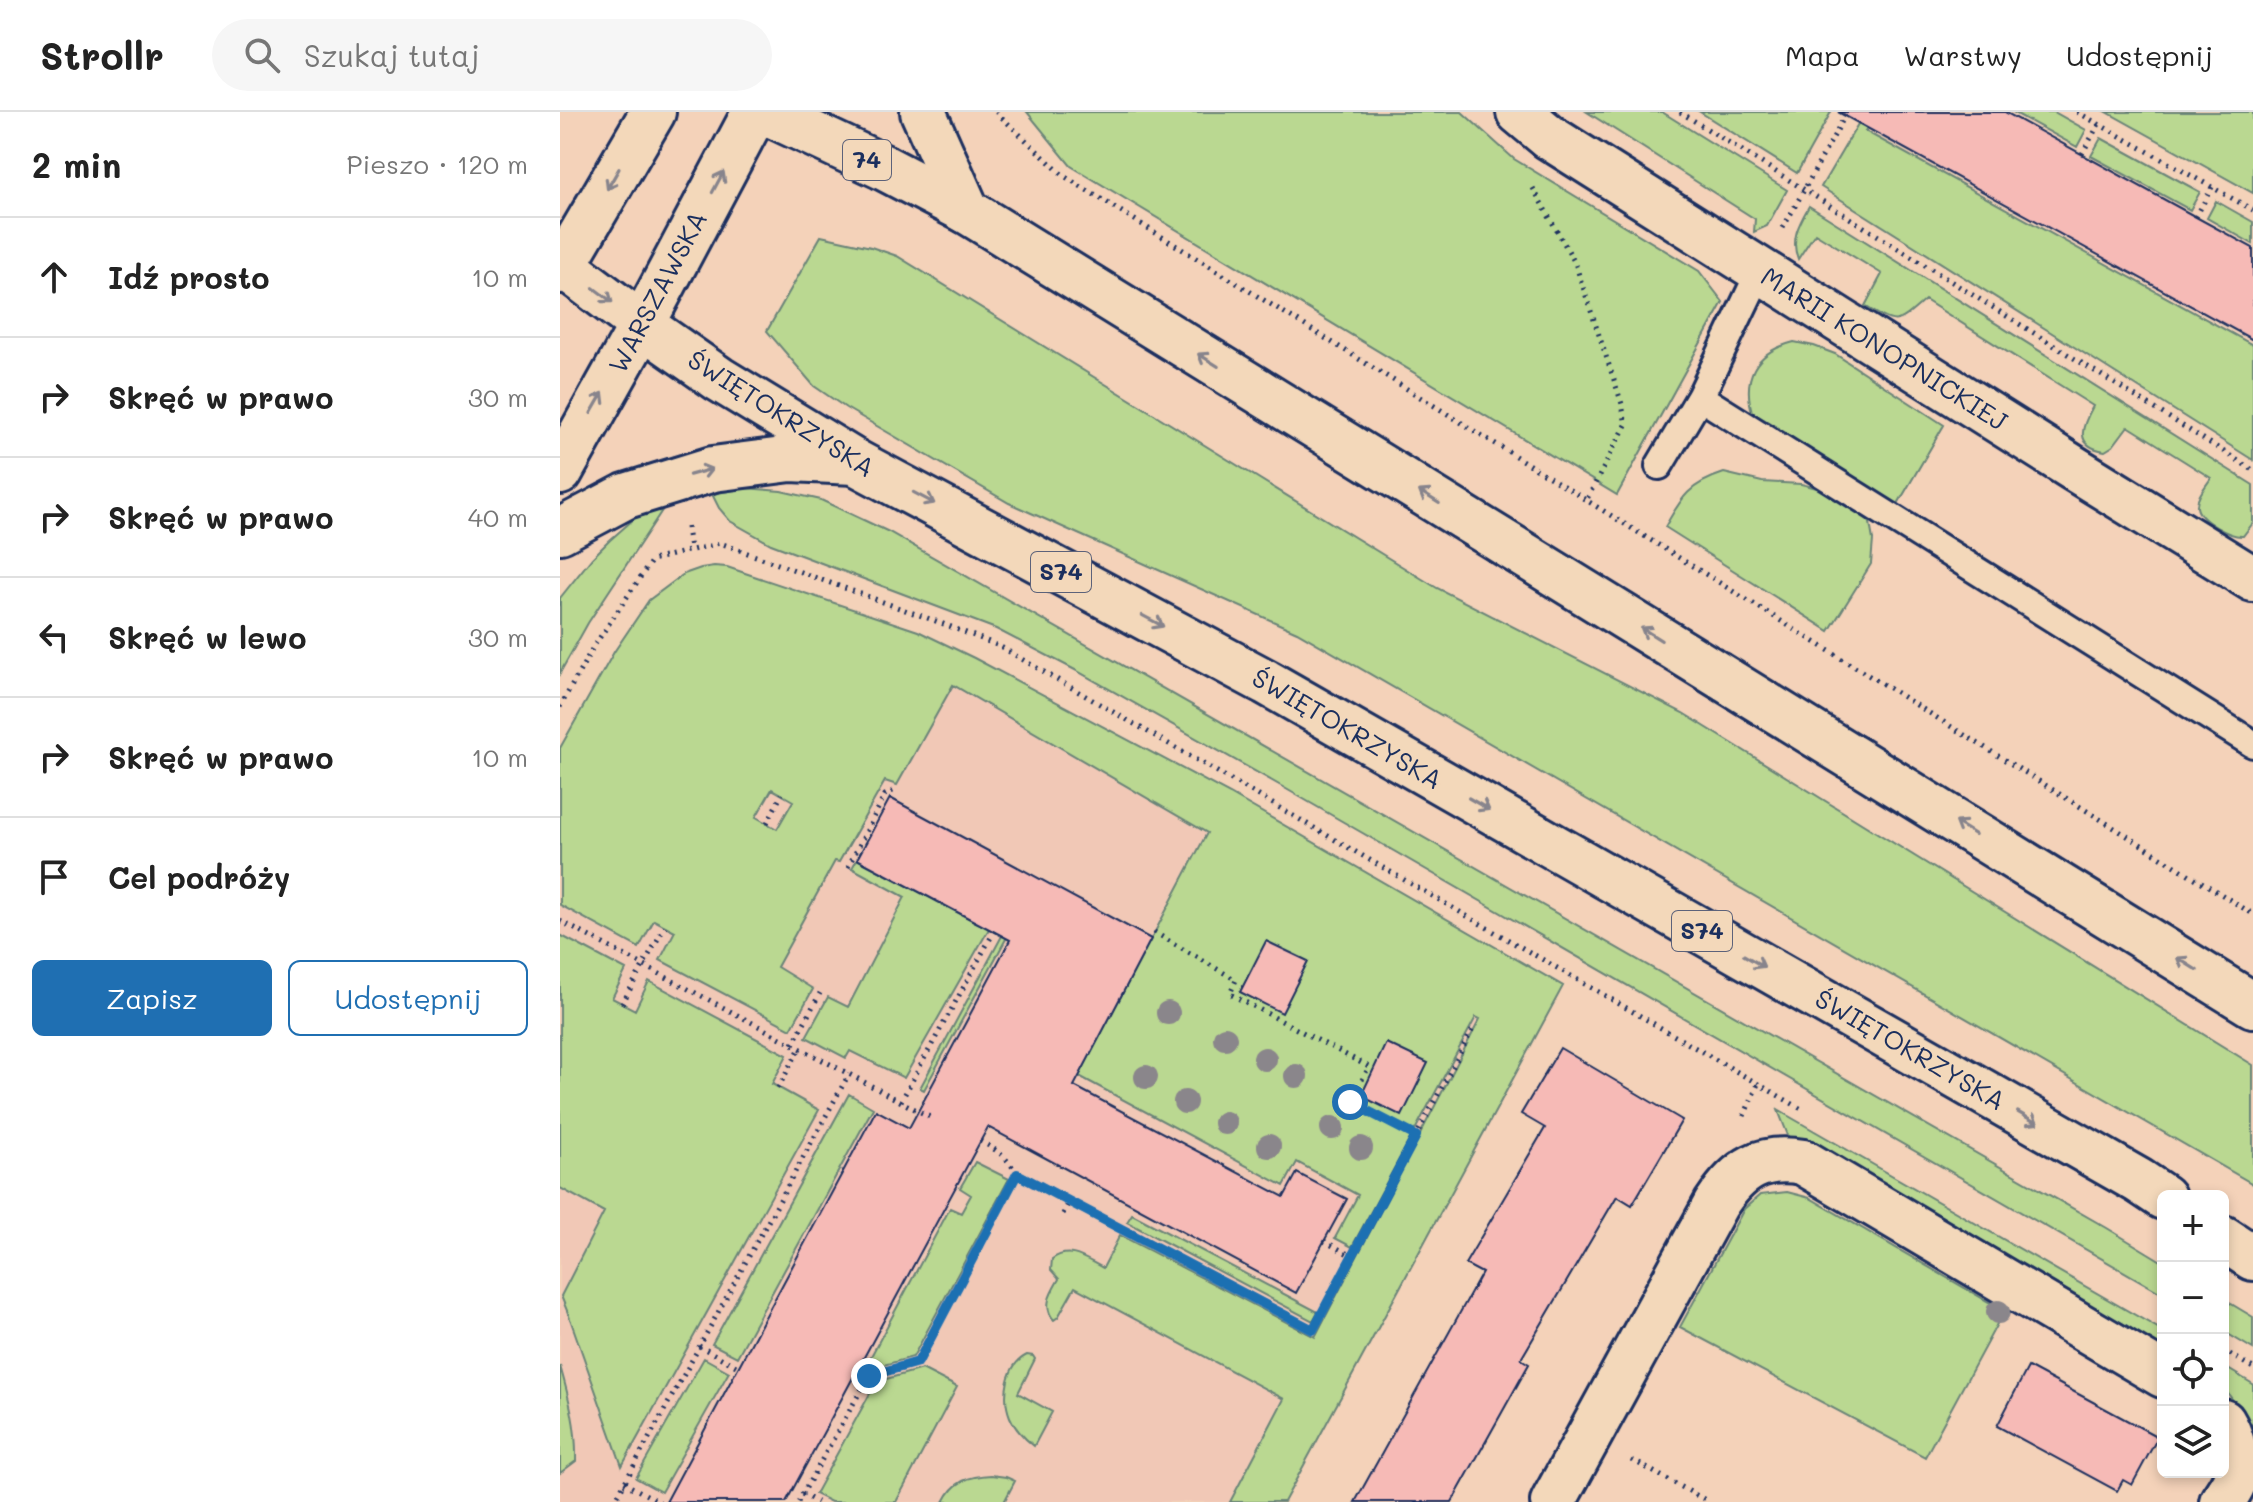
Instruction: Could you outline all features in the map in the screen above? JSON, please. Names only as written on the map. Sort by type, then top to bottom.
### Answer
[{"type":"main road","points":[[561,266],[653,112]]},
{"type":"main road","name":"WARSZAWSKA","points":[[560,472],[755,112]]},
{"type":"main road","name":"74","points":[[766,112],[967,211]]},
{"type":"main road","points":[[923,112],[967,211],[2253,1005]]},
{"type":"main road","name":"MARII KONOPNICKIEJ","points":[[1519,112],[1549,137],[2253,579]]},
{"type":"main road","name":"ŚWIĘTOKRZYSKA","points":[[561,266],[719,379],[855,462],[1266,682],[2157,1190]]},
{"type":"main road","points":[[560,531],[626,496],[713,469],[791,459],[855,462]]},
{"type":"main road","points":[[1553,1502],[1716,1204],[1727,1187],[1742,1173],[1763,1162],[1783,1159],[1803,1162],[2157,1371]]},
{"type":"main road","points":[[2229,1223],[2253,1233]]},
{"type":"main road","points":[[2229,1242],[2253,1258]]},
{"type":"main road","points":[[2222,1502],[2237,1475],[2229,1434]]},
{"type":"lane","points":[[1659,466],[1700,397],[1760,271]]},
{"type":"lane","points":[[1700,397],[2253,744]]},
{"type":"path","points":[[996,112],[1064,176],[2253,914]]},
{"type":"path","points":[[1680,112],[2253,470]]},
{"type":"path","points":[[1760,271],[1847,112]]},
{"type":"path","points":[[2077,112],[2253,210]]},
{"type":"path","points":[[2082,154],[2099,124]]},
{"type":"path","points":[[1533,187],[1575,263],[1622,404],[1626,425],[1587,499]]},
{"type":"path","points":[[2196,217],[2212,187]]},
{"type":"path","points":[[560,707],[592,649],[652,560],[720,543],[999,646],[1594,990]]},
{"type":"path","points":[[848,867],[885,795],[893,791]]},
{"type":"path","points":[[767,823],[782,794]]},
{"type":"path","points":[[560,921],[930,1117]]},
{"type":"path","points":[[622,1004],[665,926]]},
{"type":"path","points":[[901,1101],[995,930]]},
{"type":"path","points":[[1154,932],[1236,980],[1230,994],[1369,1067],[1350,1102],[1416,1136]]},
{"type":"path","points":[[793,1044],[820,993]]},
{"type":"path","points":[[980,1141],[1000,1152],[1010,1161],[1017,1174],[1313,1330],[1474,1027]]},
{"type":"path","points":[[778,1088],[800,1048]]},
{"type":"path","points":[[614,1502],[849,1074]]},
{"type":"path","points":[[798,1502],[869,1376],[918,1362],[1017,1174]]},
{"type":"path","points":[[1063,1214],[1069,1202]]},
{"type":"path","points":[[1324,1241],[1352,1256]]},
{"type":"path","points":[[699,1346],[738,1367]]},
{"type":"path","points":[[2229,1354],[2253,1368]]},
{"type":"path","points":[[1589,1437],[1709,1502]]},
{"type":"path","points":[[624,1483],[660,1502]]},
{"type":"path","points":[[802,1494],[817,1502]]},
{"type":"shaded area","points":[[953,684],[1544,1023],[1284,1502],[560,1502],[560,748]]},
{"type":"green space","points":[[1027,112],[1462,112],[1514,159],[1699,271],[1723,302],[1617,495],[1071,166]]},
{"type":"green space","points":[[1587,112],[1662,112],[1787,190],[1767,226],[1754,232],[1755,219]]},
{"type":"green space","points":[[1700,112],[1831,112],[1797,173]]},
{"type":"green space","points":[[1865,112],[1875,112],[1865,131],[2253,345],[2253,460],[1821,187]]},
{"type":"green space","points":[[2013,112],[2054,112],[2086,130],[2077,147]]},
{"type":"green space","points":[[2107,112],[2253,112],[2253,193]]},
{"type":"green space","points":[[2101,138],[2200,192],[2190,210],[2091,156]]},
{"type":"green space","points":[[2216,201],[2253,222],[2253,244],[2207,218]]},
{"type":"green space","points":[[1809,206],[2253,485],[2253,523],[2243,536],[2238,536],[2209,523],[2199,512],[2197,503],[2211,478],[2128,426],[2113,446],[2105,451],[2088,445],[2083,434],[2093,406],[1925,300],[1896,320],[1865,306],[1882,274],[1815,233],[1798,259],[1795,238]]},
{"type":"green space","points":[[821,236],[897,256],[1437,588],[1683,713],[2253,1065],[2253,1184],[1297,632],[1009,503],[846,408],[814,386],[767,331]]},
{"type":"green space","points":[[1794,342],[1835,354],[1944,425],[1895,509],[1754,418],[1749,391],[1754,369],[1769,352]]},
{"type":"green space","points":[[1724,473],[1762,482],[1801,484],[1837,493],[1861,511],[1870,523],[1873,540],[1871,564],[1829,631],[1665,527],[1688,492]]},
{"type":"green space","points":[[744,488],[781,491],[821,500],[889,532],[2107,1228],[2157,1258],[2157,1291],[1077,671],[996,629],[771,544],[730,521],[712,494]]},
{"type":"green space","points":[[655,509],[663,509],[588,623],[560,673],[560,598],[610,540],[635,518]]},
{"type":"green space","points":[[727,567],[918,631],[974,658],[1230,794],[1563,986],[1284,1502],[1230,1502],[1284,1399],[1075,1287],[1054,1320],[1048,1305],[1059,1279],[1051,1270],[1052,1259],[1071,1254],[1103,1268],[1120,1235],[1315,1337],[1480,1019],[1476,1017],[1352,1247],[1335,1238],[1358,1195],[1297,1162],[1284,1186],[1079,1076],[1207,833],[953,685],[897,785],[885,781],[839,862],[835,861],[777,967],[813,989],[791,1029],[660,960],[675,931],[654,920],[639,948],[560,905],[560,748],[614,652],[649,600],[684,574],[701,568]],"holes":[[[772,789],[793,801],[777,829],[756,817]]]},
{"type":"green space","points":[[857,859],[990,927],[904,1078],[850,1051],[846,1058],[806,1037],[828,997],[848,1007],[905,897],[852,868]]},
{"type":"green space","points":[[1003,934],[1007,937],[924,1090],[920,1088]]},
{"type":"green space","points":[[560,935],[626,970],[612,998],[635,1010],[649,981],[787,1055],[772,1084],[819,1110],[622,1466],[561,1296],[604,1212],[560,1188]]},
{"type":"green space","points":[[849,1094],[873,1108],[737,1357],[712,1344]]},
{"type":"green space","points":[[1778,1110],[2157,1328],[2157,1344],[1816,1148],[1791,1143]]},
{"type":"green space","points":[[975,1162],[1009,1179],[913,1357],[880,1366],[869,1360],[950,1208],[961,1213],[971,1195],[960,1188]]},
{"type":"green space","points":[[1787,1192],[1810,1198],[2004,1311],[1925,1457],[1680,1327],[1744,1209],[1760,1195]]},
{"type":"green space","points":[[1132,1214],[1318,1312],[1313,1321],[1127,1222]]},
{"type":"green space","points":[[2229,1303],[2253,1317],[2253,1349],[2229,1335]]},
{"type":"green space","points":[[1027,1355],[1035,1359],[1018,1393],[1052,1412],[1034,1446],[1014,1425],[1006,1400],[1010,1374]]},
{"type":"green space","points":[[704,1358],[729,1372],[661,1492],[636,1478]]},
{"type":"green space","points":[[560,1366],[574,1425],[576,1461],[560,1473]]},
{"type":"green space","points":[[922,1369],[957,1387],[896,1502],[831,1502],[815,1494],[873,1388],[879,1381]]},
{"type":"green space","points":[[2229,1370],[2253,1384],[2253,1442],[2244,1415],[2229,1395]]},
{"type":"green space","points":[[991,1475],[1015,1481],[1004,1502],[944,1502],[952,1489],[963,1481]]},
{"type":"building","points":[[1838,112],[2005,112],[2253,248],[2253,340]]},
{"type":"building","points":[[890,798],[1151,939],[1074,1086],[1284,1197],[1297,1173],[1347,1199],[1296,1293],[988,1127],[786,1502],[666,1502],[876,1110],[909,1128],[1010,940],[857,859]]},
{"type":"building","points":[[1266,941],[1308,961],[1282,1013],[1240,992]]},
{"type":"building","points":[[1386,1043],[1428,1063],[1402,1116],[1361,1096]]},
{"type":"building","points":[[1560,1048],[1682,1120],[1632,1205],[1617,1196],[1521,1359],[1529,1364],[1452,1502],[1355,1502],[1482,1273],[1465,1264],[1545,1128],[1521,1114]]},
{"type":"building","points":[[2028,1367],[2157,1439],[2132,1485],[2123,1480],[2117,1491],[1997,1426]]},
{"type":"route","points":[[869,1376],[918,1362],[1017,1174],[1313,1330],[1416,1136],[1350,1102]]}]
